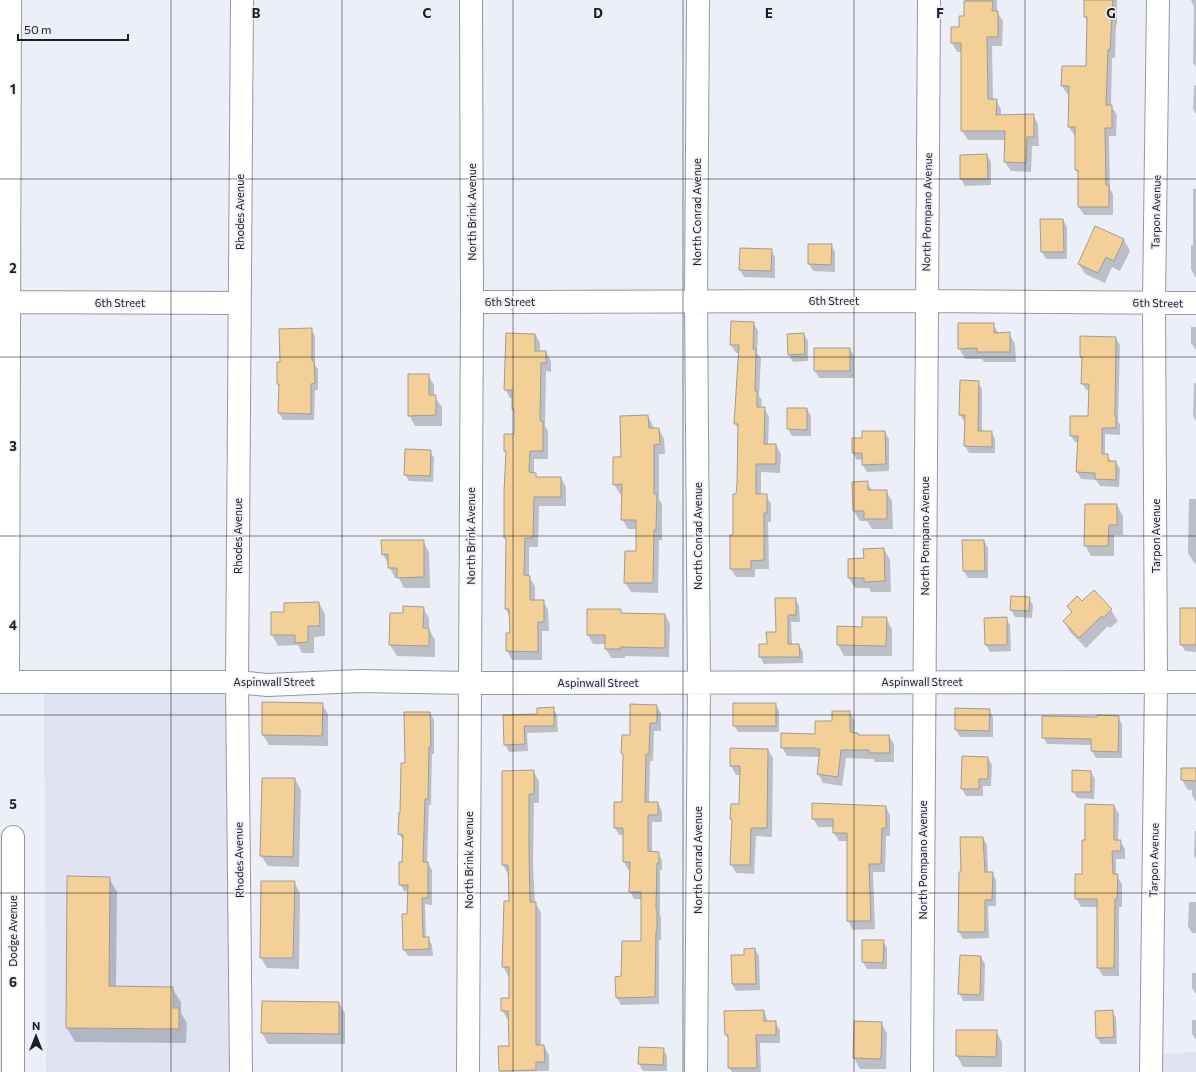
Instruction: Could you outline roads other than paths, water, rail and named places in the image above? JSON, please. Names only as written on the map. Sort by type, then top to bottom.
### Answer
[{"type":"street","points":[[4,682],[4,302],[10,0]]},
{"type":"street","name":"Rhodes Avenue","points":[[241,1072],[238,682],[239,303],[242,0]]},
{"type":"street","name":"North Brink Avenue","points":[[468,1072],[472,302],[471,0]]},
{"type":"street","name":"North Conrad Avenue","points":[[696,1072],[699,682],[696,301],[698,0]]},
{"type":"street","name":"North Pompano Avenue","points":[[922,1072],[929,0]]},
{"type":"street","name":"Tarpon Avenue","points":[[1151,1072],[1156,682],[1154,302],[1158,0]]},
{"type":"street","name":"6th Street","points":[[472,302],[926,301],[1196,303]]},
{"type":"street","name":"6th Street","points":[[4,302],[239,303]]},
{"type":"street","name":"Aspinwall Street","points":[[4,682],[238,682],[267,685],[360,681],[470,683],[1196,682]]},
{"type":"street","name":"Dodge Avenue","points":[[12,1072],[13,837]]}]
